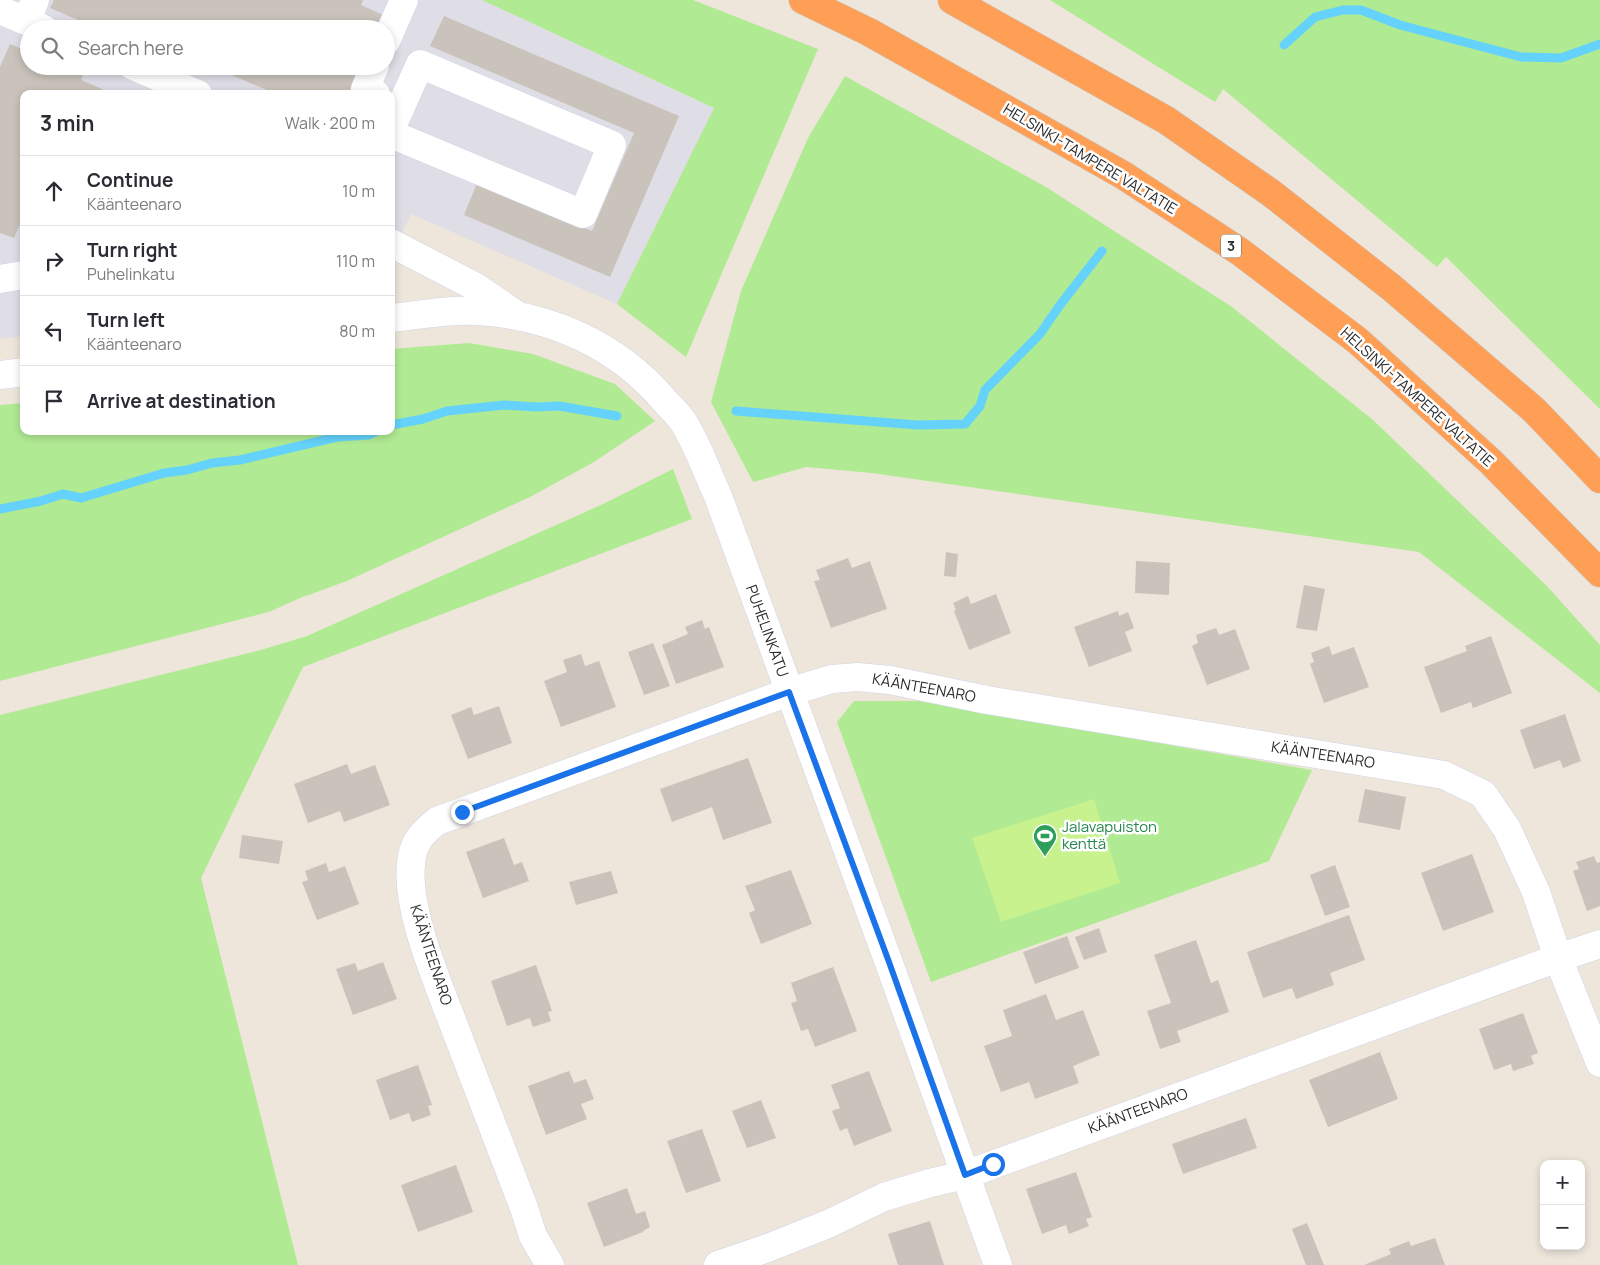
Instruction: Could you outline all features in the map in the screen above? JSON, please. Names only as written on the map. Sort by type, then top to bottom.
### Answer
[{"type":"highway","name":"HELSINKI-TAMPERE VALTATIE","points":[[802,0],[869,32],[1123,175],[1239,251],[1358,341],[1491,462],[1600,573]]},
{"type":"highway","points":[[952,0],[1166,120],[1271,193],[1392,288],[1534,410],[1600,479]]},
{"type":"street","points":[[395,20],[404,0]]},
{"type":"street","points":[[0,10],[35,17]]},
{"type":"street","points":[[395,112],[420,64],[612,146],[583,214],[395,136]]},
{"type":"street","points":[[154,75],[189,90]]},
{"type":"street","points":[[367,90],[365,89],[371,75]]},
{"type":"street","points":[[395,245],[476,287],[516,315]]},
{"type":"street","points":[[0,279],[20,276]]},
{"type":"street","name":"PUHELINKATU","points":[[395,318],[477,311],[516,315],[556,325],[586,338],[632,368],[652,386],[684,423],[718,496],[998,1265]]},
{"type":"street","points":[[0,375],[20,372]]},
{"type":"street","name":"KÄÄNTEENARO","points":[[550,1265],[533,1236],[432,966],[415,911],[411,888],[411,864],[414,847],[422,834],[438,821],[789,692],[832,679],[858,677],[890,680],[987,700],[1444,774],[1483,794],[1508,830],[1536,892],[1558,958],[1600,1063]]},
{"type":"street","points":[[1558,958],[1600,944]]},
{"type":"street","name":"KÄÄNTEENARO","points":[[718,1265],[828,1224],[884,1197],[965,1175],[1558,958]]},
{"type":"shaded area","points":[[0,0],[482,0],[714,108],[617,304],[411,214],[395,248],[395,90],[20,90],[20,336],[0,339]]},
{"type":"green space","points":[[482,0],[693,0],[818,49],[686,357],[617,304],[714,108]]},
{"type":"green space","points":[[1050,0],[1600,0],[1600,409],[1446,257],[1437,267],[1223,89],[1215,102]]},
{"type":"green space","points":[[845,76],[1046,187],[1232,307],[1373,420],[1546,585],[1600,645],[1600,693],[1419,552],[872,473],[806,467],[753,482],[711,402],[741,291],[808,138]]},
{"type":"green space","points":[[469,343],[533,354],[615,384],[655,421],[594,462],[530,497],[347,581],[300,598],[269,612],[0,681],[0,405],[20,403],[20,435],[395,435],[395,349]]},
{"type":"green space","points":[[673,469],[692,519],[303,667],[201,878],[298,1265],[0,1265],[0,715],[261,650],[307,636],[601,505]]},
{"type":"green space","points":[[854,701],[919,701],[1312,770],[1269,861],[931,982],[837,722]]},
{"type":"green space","name":"Jalavapuiston kenttä","points":[[1094,799],[1120,883],[1001,922],[972,838]]},
{"type":"building","points":[[54,0],[363,0],[361,5],[383,15],[381,20],[78,20],[50,8]]},
{"type":"building","points":[[444,16],[679,116],[610,277],[464,215],[478,181],[592,231],[634,133],[430,46]]},
{"type":"building","points":[[10,44],[20,48],[20,75],[83,75],[81,80],[102,89],[20,90],[20,224],[14,238],[0,233],[0,67]]},
{"type":"building","points":[[232,75],[357,75],[352,90],[267,90]]},
{"type":"building","points":[[946,552],[958,554],[956,577],[944,576]]},
{"type":"building","points":[[848,558],[852,568],[870,561],[887,609],[831,628],[814,581],[820,580],[816,570]]},
{"type":"building","points":[[1136,561],[1170,563],[1169,595],[1135,593]]},
{"type":"building","points":[[1304,585],[1325,589],[1317,631],[1296,628]]},
{"type":"building","points":[[996,594],[1011,633],[969,650],[954,611],[956,610],[953,603],[968,596],[971,604]]},
{"type":"building","points":[[1118,611],[1119,616],[1128,612],[1134,628],[1125,632],[1132,651],[1089,667],[1074,627]]},
{"type":"building","points":[[702,620],[705,629],[709,627],[724,667],[676,684],[662,645],[688,634],[685,627]]},
{"type":"building","points":[[1216,628],[1219,635],[1235,629],[1250,669],[1207,685],[1192,646],[1198,643],[1196,635]]},
{"type":"building","points":[[1491,636],[1512,693],[1473,708],[1471,702],[1441,713],[1424,667],[1467,651],[1465,646]]},
{"type":"building","points":[[653,643],[670,686],[644,695],[628,652]]},
{"type":"building","points":[[1329,646],[1332,655],[1354,647],[1369,687],[1324,703],[1310,664],[1314,662],[1311,653]]},
{"type":"building","points":[[581,654],[585,666],[599,661],[616,707],[561,727],[544,681],[567,672],[563,660]]},
{"type":"building","points":[[499,706],[512,743],[468,759],[451,715],[471,707],[474,715]]},
{"type":"building","points":[[1565,714],[1581,761],[1563,768],[1560,760],[1534,769],[1520,730]]},
{"type":"building","points":[[748,758],[772,823],[723,840],[712,807],[672,822],[660,789]]},
{"type":"building","points":[[347,764],[351,774],[375,765],[390,805],[344,822],[340,811],[308,823],[294,784]]},
{"type":"building","points":[[1365,789],[1406,797],[1400,830],[1358,822]]},
{"type":"building","points":[[242,835],[283,841],[279,864],[239,858]]},
{"type":"building","points":[[504,838],[514,865],[522,862],[529,881],[483,898],[466,852]]},
{"type":"building","points":[[1472,854],[1494,912],[1443,931],[1421,873]]},
{"type":"building","points":[[1594,856],[1597,863],[1600,862],[1600,906],[1587,911],[1573,871],[1579,869],[1576,862]]},
{"type":"building","points":[[326,863],[329,872],[345,866],[359,904],[317,920],[302,882],[308,880],[305,871]]},
{"type":"building","points":[[1335,865],[1350,907],[1325,916],[1310,875]]},
{"type":"building","points":[[791,870],[812,924],[761,944],[749,913],[755,910],[745,886]]},
{"type":"building","points":[[611,871],[618,893],[576,905],[569,882]]},
{"type":"building","points":[[1349,915],[1365,960],[1330,973],[1334,985],[1296,999],[1292,988],[1263,998],[1247,952]]},
{"type":"building","points":[[1099,928],[1107,952],[1084,960],[1075,937]]},
{"type":"building","points":[[1067,936],[1079,968],[1035,984],[1023,952]]},
{"type":"building","points":[[1196,940],[1211,983],[1218,980],[1229,1012],[1177,1031],[1181,1042],[1160,1049],[1147,1011],[1171,1003],[1154,955]]},
{"type":"building","points":[[383,962],[397,999],[353,1015],[336,969],[355,963],[358,971]]},
{"type":"building","points":[[536,965],[552,1011],[548,1012],[551,1021],[533,1027],[530,1018],[507,1026],[491,981]]},
{"type":"building","points":[[833,967],[857,1031],[815,1047],[808,1029],[801,1031],[791,1003],[797,1001],[791,983]]},
{"type":"building","points":[[1046,994],[1056,1020],[1083,1010],[1100,1055],[1073,1066],[1079,1083],[1035,1099],[1029,1082],[1001,1092],[984,1046],[1012,1036],[1003,1010]]},
{"type":"building","points":[[1523,1013],[1538,1053],[1531,1056],[1534,1064],[1513,1071],[1511,1064],[1494,1070],[1479,1029]]},
{"type":"building","points":[[1380,1052],[1398,1099],[1328,1127],[1309,1080]]},
{"type":"building","points":[[418,1065],[432,1105],[428,1106],[431,1115],[412,1122],[409,1113],[390,1120],[376,1080]]},
{"type":"building","points":[[569,1071],[574,1083],[586,1079],[594,1099],[581,1104],[587,1119],[546,1135],[528,1086]]},
{"type":"building","points":[[869,1071],[892,1131],[854,1146],[847,1128],[840,1131],[832,1111],[840,1108],[831,1085]]},
{"type":"building","points":[[761,1100],[776,1138],[747,1148],[732,1111]]},
{"type":"building","points":[[1246,1118],[1257,1148],[1183,1174],[1172,1144]]},
{"type":"building","points":[[702,1129],[721,1181],[686,1193],[667,1141]]},
{"type":"building","points":[[456,1165],[473,1212],[418,1232],[401,1185]]},
{"type":"building","points":[[1076,1172],[1092,1217],[1086,1219],[1089,1226],[1069,1234],[1066,1225],[1042,1234],[1026,1189]]},
{"type":"building","points":[[627,1188],[636,1214],[645,1211],[650,1227],[643,1232],[604,1247],[587,1203]]},
{"type":"building","points":[[930,1221],[944,1265],[898,1265],[888,1234]]},
{"type":"building","points":[[1307,1223],[1324,1265],[1306,1265],[1292,1229]]},
{"type":"building","points":[[1435,1238],[1445,1265],[1364,1265],[1391,1254],[1389,1249],[1409,1241],[1411,1246]]},
{"type":"waterway","points":[[1284,45],[1315,17],[1343,10],[1361,10],[1400,25],[1521,57],[1561,58],[1600,44]]},
{"type":"waterway","points":[[736,411],[918,425],[965,424],[980,406],[985,390],[1040,334],[1102,251]]},
{"type":"waterway","points":[[395,424],[423,419],[447,411],[504,405],[559,406],[617,416]]},
{"type":"waterway","points":[[0,509],[41,501],[63,494],[81,498],[164,473],[187,470],[212,463],[240,460],[337,437],[369,435]]},
{"type":"place","name":"Jalavapuiston kenttä","points":[[1045,857]]},
{"type":"route","points":[[462,812],[789,692],[889,962],[965,1175],[993,1164]]}]
